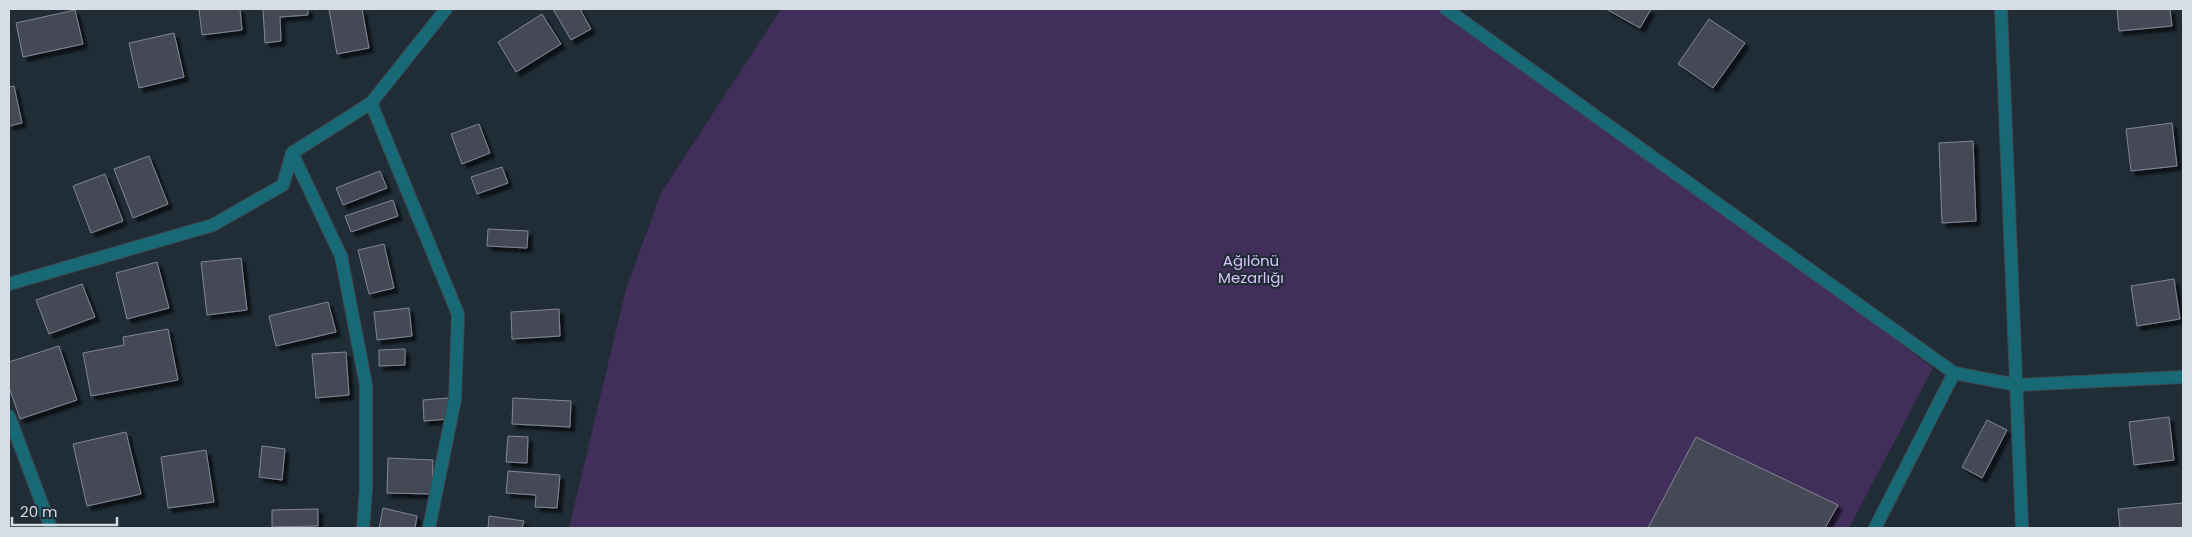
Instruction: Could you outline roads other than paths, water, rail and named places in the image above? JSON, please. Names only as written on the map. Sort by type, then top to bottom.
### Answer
[{"type":"street","points":[[9,284],[213,225],[283,186],[292,153],[371,103],[446,9]]},
{"type":"street","points":[[1446,9],[1954,373],[2017,385],[2183,377]]},
{"type":"street","points":[[2002,9],[2022,528]]},
{"type":"street","points":[[371,103],[458,314],[456,399],[429,528]]},
{"type":"street","points":[[292,153],[341,256],[366,386],[366,489],[362,528]]},
{"type":"street","points":[[1875,528],[1954,373]]},
{"type":"street","points":[[9,416],[51,528]]},
{"type":"park label","name":"Ağılönü Mezarlığı","points":[[1251,268]]}]
